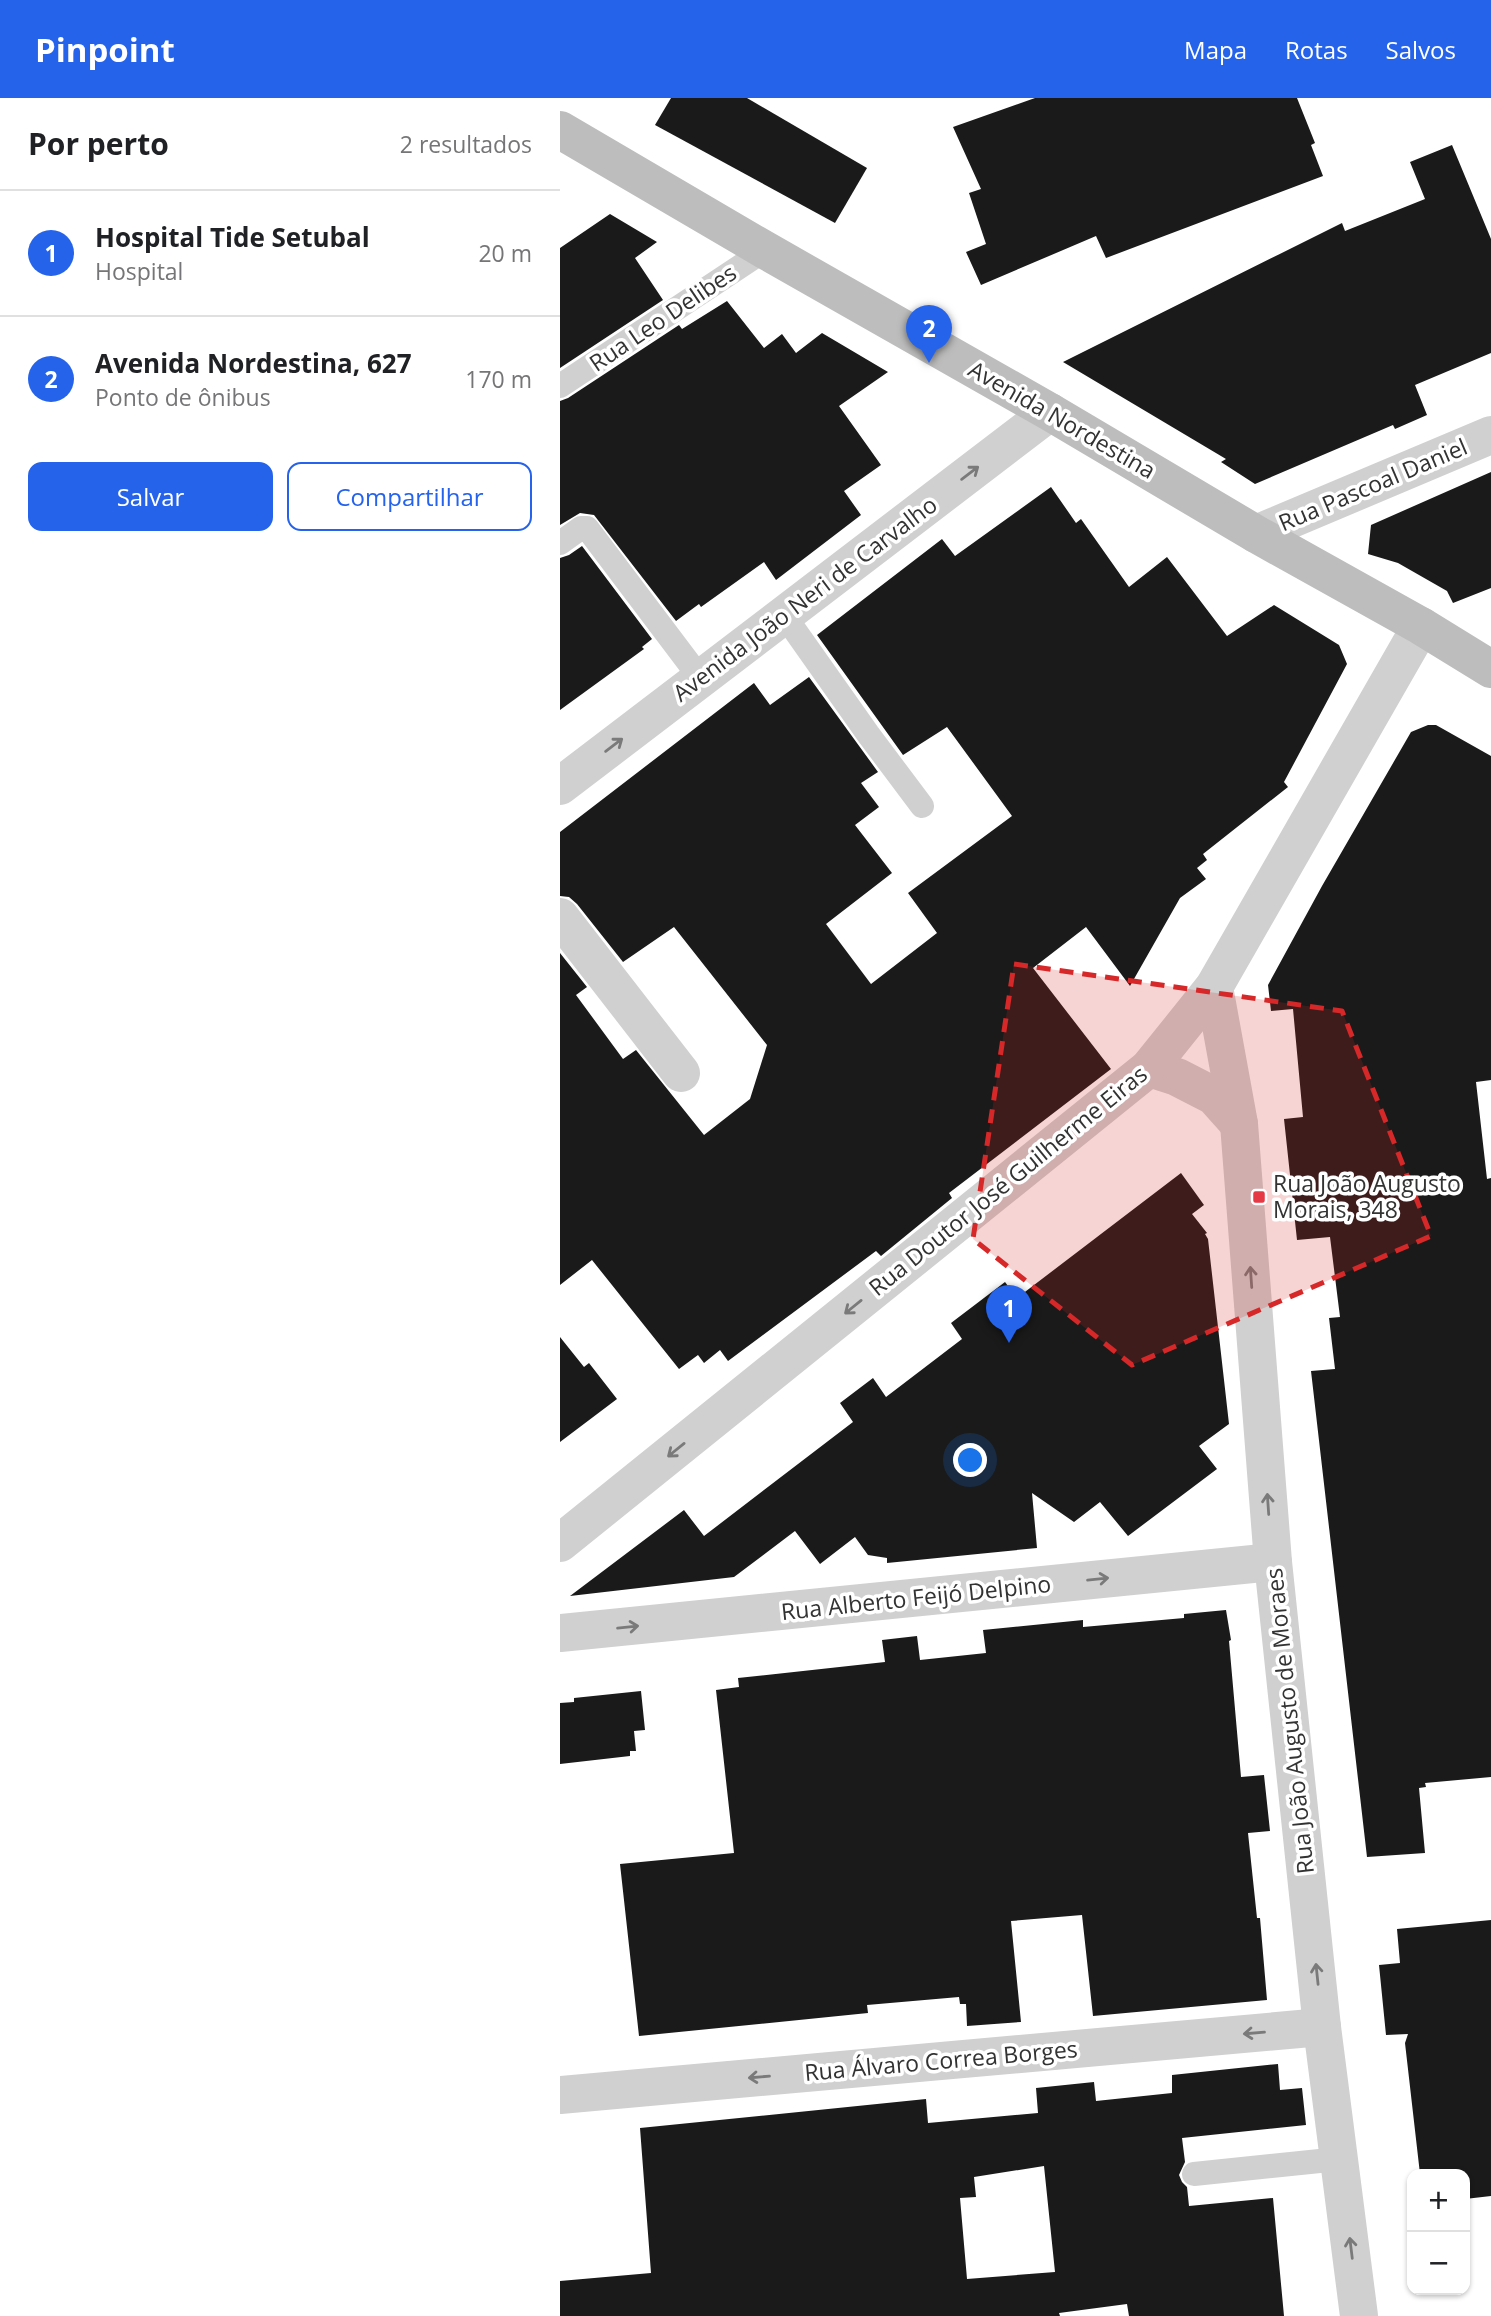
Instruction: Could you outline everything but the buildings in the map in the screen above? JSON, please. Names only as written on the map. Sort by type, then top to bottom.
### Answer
[{"type":"main road","name":"Avenida Nordestina","points":[[560,130],[1256,534],[1421,626],[1491,669]]},
{"type":"street","name":"Avenida João Neri de Carvalho","points":[[560,786],[1050,412]]},
{"type":"street","name":"Rua Pascoal Daniel","points":[[1256,534],[1491,435]]},
{"type":"street","name":"Rua Doutor José Guilherme Eiras","points":[[560,1543],[1149,1068],[1214,987],[1421,626]]},
{"type":"street","points":[[560,917],[681,1073]]},
{"type":"street","name":"Rua João Augusto de Moraes","points":[[1214,987],[1239,1124],[1273,1562],[1322,2027],[1359,2316]]},
{"type":"street","points":[[1149,1068],[1177,1077],[1214,1096],[1239,1124]]},
{"type":"street","name":"Rua Alberto Feijó Delpino","points":[[560,1633],[1273,1562]]},
{"type":"street","name":"Rua Álvaro Correa Borges","points":[[560,2095],[1322,2027]]},
{"type":"lane","name":"Rua Leo Delibes","points":[[560,386],[765,250]]},
{"type":"lane","points":[[560,543],[578,529],[587,528],[701,679]]},
{"type":"lane","points":[[784,615],[867,734],[922,806]]},
{"type":"lane","points":[[1195,2174],[1339,2159]]},
{"type":"highlighted area","points":[[1014,964],[1342,1011],[1431,1236],[1132,1365],[973,1239]]},
{"type":"place","name":"Avenida Nordestina, 627","points":[[929,363]]},
{"type":"place","name":"Rua João Augusto Morais, 348","points":[[1259,1197]]},
{"type":"place","name":"Hospital Tide Setubal","points":[[1009,1343]]}]
